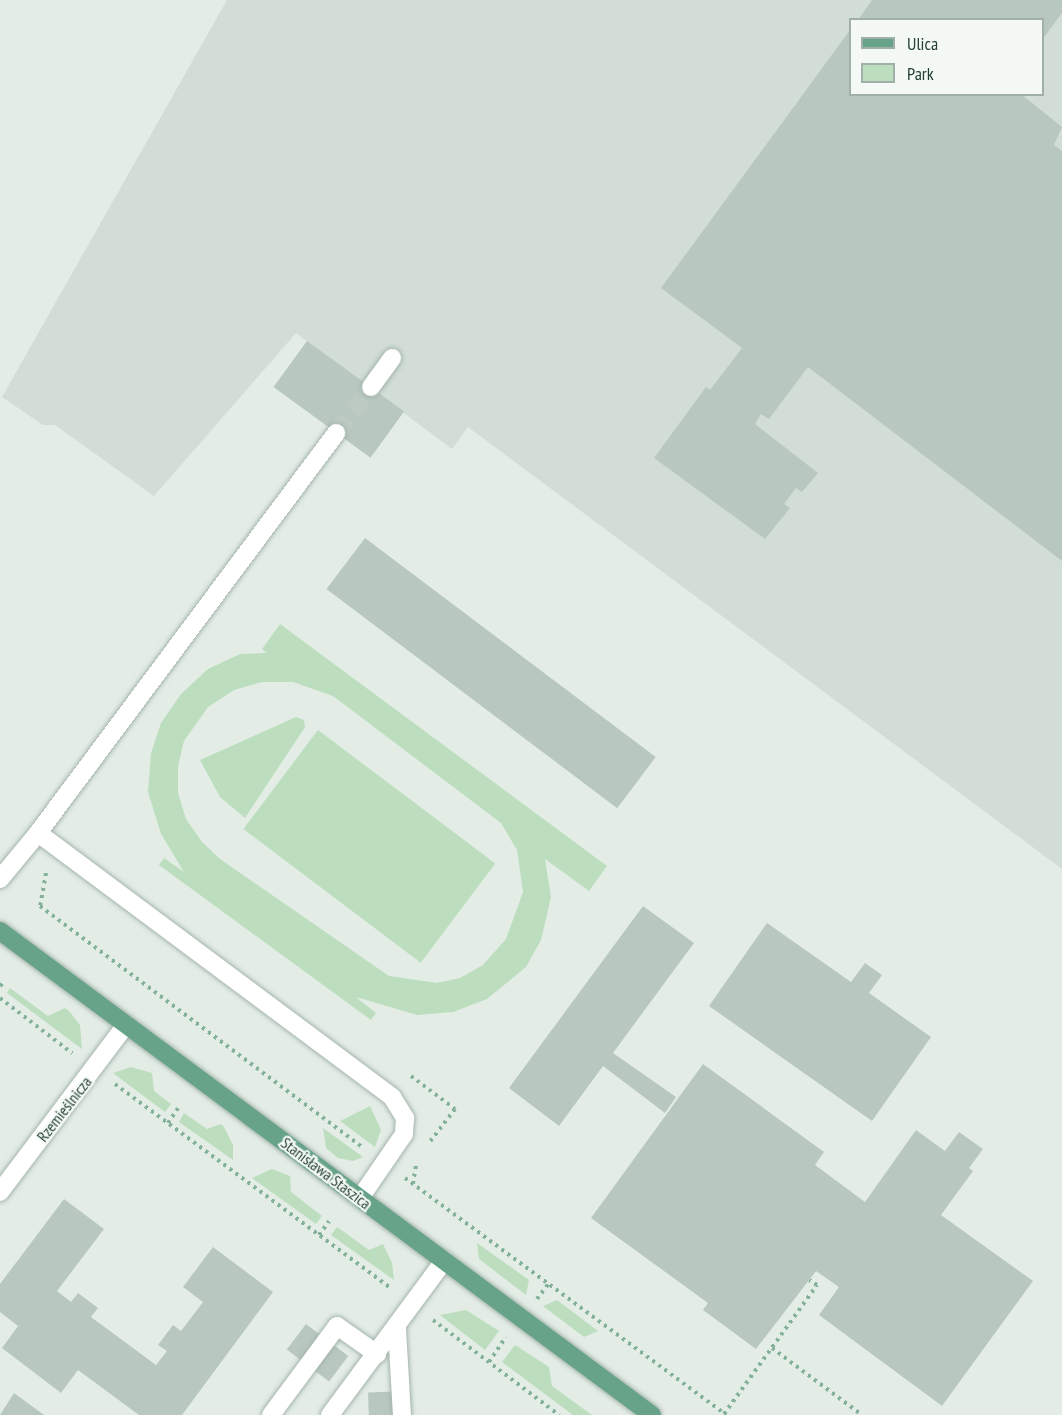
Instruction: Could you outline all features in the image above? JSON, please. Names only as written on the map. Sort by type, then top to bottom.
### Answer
[{"type":"main road","name":"Stanisława Staszica","points":[[0,931],[652,1415]]},
{"type":"street","points":[[371,387],[392,358]]},
{"type":"street","points":[[0,879],[38,833],[336,434]]},
{"type":"street","points":[[38,833],[397,1102],[405,1118],[404,1134],[360,1198]]},
{"type":"street","name":"Rzemieślnicza","points":[[0,1192],[126,1025]]},
{"type":"street","points":[[330,1415],[397,1329],[444,1260]]},
{"type":"street","points":[[271,1415],[337,1326],[377,1354]]},
{"type":"street","points":[[397,1329],[402,1415]]},
{"type":"path","points":[[38,866],[48,875],[40,906],[370,1152]]},
{"type":"path","points":[[0,998],[559,1415]]},
{"type":"path","points":[[168,1123],[178,1108]]},
{"type":"path","points":[[402,1176],[725,1414],[817,1285],[809,1280]]},
{"type":"path","points":[[319,1235],[329,1221]]},
{"type":"path","points":[[535,1300],[549,1283]]},
{"type":"path","points":[[489,1362],[507,1337]]},
{"type":"path","points":[[772,1348],[862,1415]]},
{"type":"shaded area","points":[[227,0],[1062,0],[1062,869],[468,427],[452,449],[296,333],[154,496],[55,425],[43,425],[2,397]]},
{"type":"green space","points":[[280,624],[607,866],[589,891],[545,859],[551,897],[541,940],[526,967],[487,999],[453,1012],[417,1015],[356,997],[376,1013],[371,1020],[159,865],[164,858],[184,872],[161,834],[148,792],[151,753],[161,723],[181,694],[208,669],[240,654],[267,653],[262,649]],"holes":[[[262,682],[293,682],[333,696],[501,823],[517,850],[523,892],[506,939],[483,965],[460,978],[437,983],[389,976],[220,859],[202,842],[186,819],[178,793],[178,766],[184,741],[208,707],[234,690]]]},
{"type":"green space","points":[[296,717],[304,720],[305,727],[245,818],[220,797],[200,760]]},
{"type":"green space","points":[[318,730],[495,864],[421,963],[243,829]]},
{"type":"green space","points":[[10,988],[48,1016],[65,1008],[69,1011],[80,1025],[82,1049],[7,993]]},
{"type":"green space","points":[[131,1067],[152,1073],[154,1091],[171,1104],[165,1112],[113,1073]]},
{"type":"green space","points":[[370,1106],[381,1130],[375,1147],[340,1121]]},
{"type":"green space","points":[[184,1113],[207,1129],[221,1124],[233,1145],[233,1160],[179,1122]]},
{"type":"green space","points":[[323,1128],[363,1157],[353,1161],[338,1158],[326,1148]]},
{"type":"green space","points":[[272,1169],[290,1176],[291,1192],[322,1216],[316,1224],[252,1178]]},
{"type":"green space","points":[[337,1227],[369,1250],[383,1244],[392,1263],[394,1280],[331,1235]]},
{"type":"green space","points":[[477,1243],[529,1280],[526,1295],[479,1259]]},
{"type":"green space","points":[[557,1300],[598,1331],[584,1337],[543,1306]]},
{"type":"green space","points":[[466,1310],[499,1331],[485,1350],[440,1315]]},
{"type":"green space","points":[[515,1345],[549,1367],[552,1386],[592,1415],[573,1415],[502,1362]]},
{"type":"building","points":[[872,0],[1062,0],[1062,13],[1044,37],[1044,18],[859,18]]},
{"type":"building","points":[[849,31],[849,96],[1023,96],[1062,127],[1054,145],[1062,151],[1062,561],[808,367],[769,419],[761,414],[755,424],[818,473],[802,492],[796,488],[784,504],[790,508],[765,539],[654,458],[706,387],[710,390],[742,348],[661,288]]},
{"type":"building","points":[[307,341],[404,412],[371,458],[273,387]]},
{"type":"building","points":[[365,538],[656,757],[617,808],[326,589]]},
{"type":"building","points":[[643,906],[694,943],[613,1053],[676,1097],[665,1113],[603,1066],[559,1126],[509,1088]]},
{"type":"building","points":[[767,923],[851,982],[865,963],[882,975],[869,993],[931,1037],[872,1121],[709,1006]]},
{"type":"building","points":[[703,1064],[824,1152],[815,1165],[865,1202],[916,1130],[945,1151],[959,1132],[983,1149],[969,1168],[973,1171],[941,1215],[1033,1281],[942,1406],[819,1315],[839,1287],[816,1271],[756,1349],[703,1310],[708,1303],[591,1218]]},
{"type":"building","points":[[64,1199],[104,1229],[57,1291],[71,1302],[78,1293],[98,1308],[91,1317],[156,1365],[167,1351],[158,1345],[173,1325],[181,1331],[203,1302],[183,1287],[213,1247],[273,1292],[182,1415],[139,1415],[78,1370],[61,1393],[2,1348],[18,1326],[0,1312],[0,1284]]},
{"type":"building","points":[[306,1324],[348,1356],[329,1381],[287,1350]]},
{"type":"building","points":[[410,1391],[411,1415],[369,1415],[368,1392]]},
{"type":"building","points":[[14,1393],[44,1415],[0,1415]]},
{"type":"tunnel","points":[[336,433],[371,387]]}]
